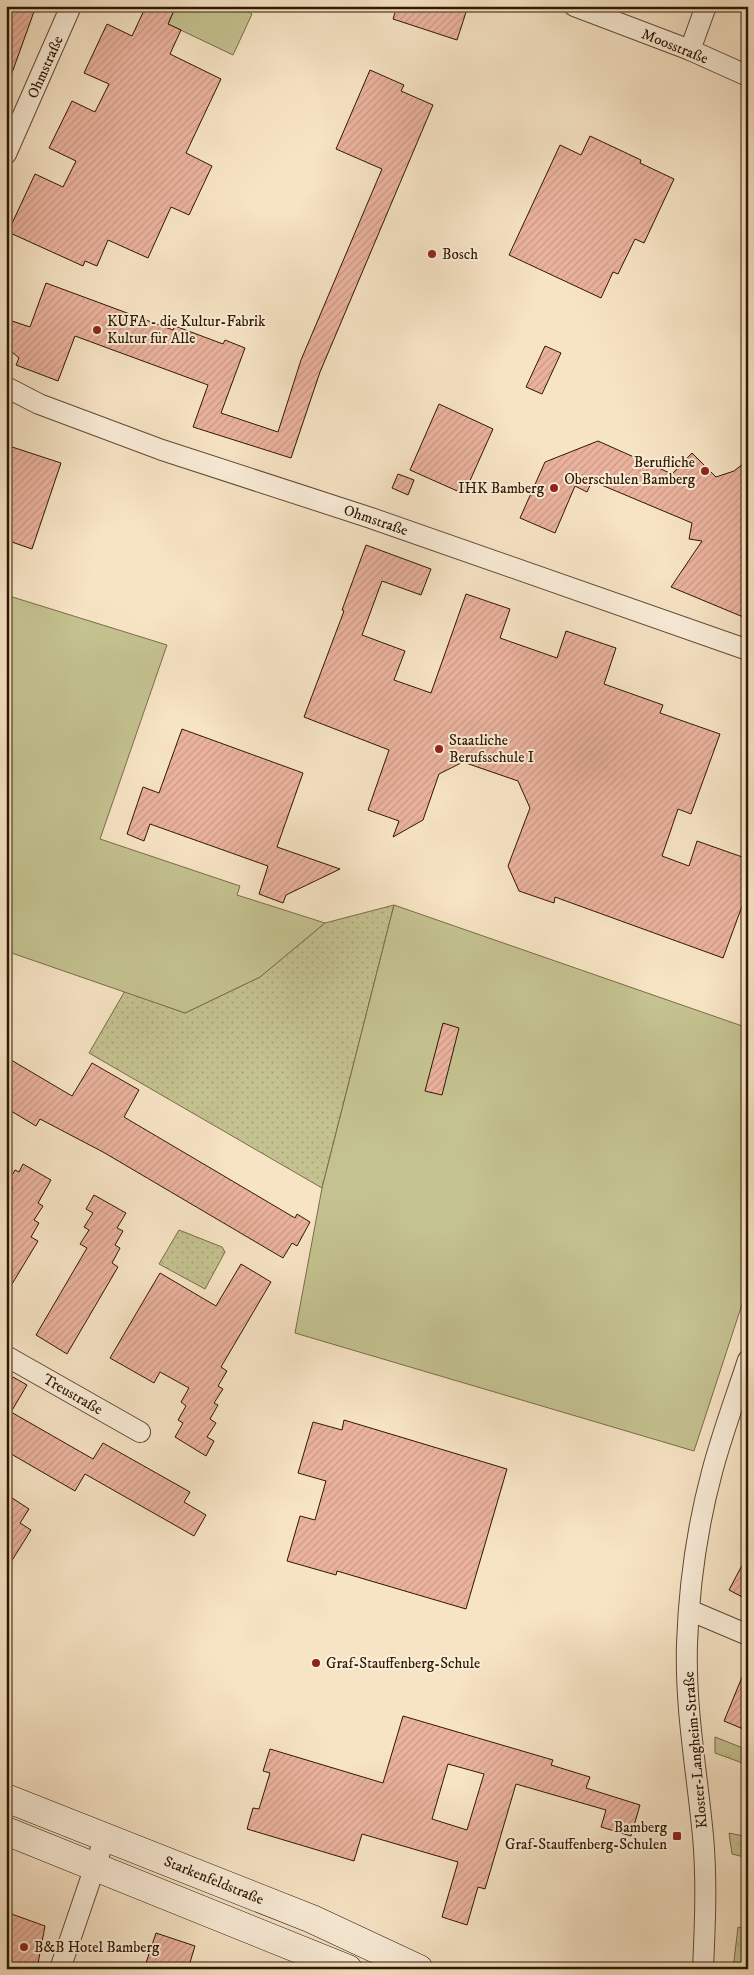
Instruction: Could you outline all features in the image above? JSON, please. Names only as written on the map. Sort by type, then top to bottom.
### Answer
[{"type":"street","name":"Ohmstraße","points":[[6,154],[71,6]]},
{"type":"street","name":"Moosstraße","points":[[574,6],[690,50],[748,76]]},
{"type":"street","points":[[690,50],[706,6]]},
{"type":"street","name":"Ohmstraße","points":[[6,387],[38,404],[162,450],[371,518],[748,650]]},
{"type":"street","name":"Treustraße","points":[[6,1356],[140,1432]]},
{"type":"street","name":"Kloster-Langheim-Straße","points":[[704,1969],[704,1838],[689,1712],[687,1645],[689,1610],[696,1545],[708,1488],[748,1360]]},
{"type":"street","points":[[689,1610],[748,1635]]},
{"type":"street","name":"Starkenfeldstraße","points":[[6,1798],[312,1919],[419,1969]]},
{"type":"street","points":[[6,1831],[348,1969]]},
{"type":"street","points":[[60,1969],[104,1837]]},
{"type":"green space","points":[[176,6],[237,6],[252,14],[233,55],[168,24]]},
{"type":"green space","points":[[6,595],[167,645],[100,839],[240,886],[237,895],[325,923],[260,977],[185,1013],[6,951]]},
{"type":"green space","points":[[394,905],[322,1188],[89,1053],[125,991],[185,1013],[260,977],[325,923]]},
{"type":"green space","points":[[394,905],[748,1028],[748,1286],[694,1451],[295,1333],[322,1188]]},
{"type":"green space","points":[[179,1230],[222,1247],[225,1252],[205,1289],[159,1264]]},
{"type":"green space","points":[[715,1737],[748,1750],[748,1765],[715,1753]]},
{"type":"green space","points":[[729,1833],[748,1837],[748,1858],[732,1854]]},
{"type":"green space","points":[[738,1927],[748,1930],[748,1969],[733,1969]]},
{"type":"building","points":[[6,6],[36,6],[8,84],[6,84]]},
{"type":"building","points":[[146,6],[176,6],[168,24],[181,30],[170,54],[221,79],[186,153],[212,166],[189,215],[171,207],[148,258],[108,240],[97,266],[85,261],[83,266],[8,232],[35,174],[63,187],[76,161],[49,148],[72,101],[95,112],[109,84],[84,73],[107,24],[132,36]]},
{"type":"building","points":[[397,6],[468,6],[457,40],[393,19]]},
{"type":"building","points":[[370,70],[404,85],[401,91],[433,105],[320,372],[291,458],[193,427],[208,385],[75,336],[58,381],[16,365],[19,358],[6,347],[6,319],[30,327],[46,283],[173,330],[175,326],[223,344],[225,340],[245,348],[221,413],[278,432],[301,360],[382,169],[336,149]]},
{"type":"building","points":[[590,136],[641,160],[640,163],[674,179],[644,243],[635,239],[618,274],[613,272],[601,298],[509,255],[560,145],[581,155]]},
{"type":"building","points":[[545,346],[561,353],[542,394],[526,387]]},
{"type":"building","points":[[439,404],[493,429],[464,494],[410,470]]},
{"type":"building","points":[[598,441],[672,474],[692,453],[716,477],[734,471],[748,460],[748,619],[671,587],[702,541],[689,539],[692,523],[592,481],[587,492],[575,486],[555,533],[520,518],[545,462]]},
{"type":"building","points":[[6,445],[61,463],[32,549],[6,540]]},
{"type":"building","points":[[398,474],[414,480],[408,495],[392,488]]},
{"type":"building","points":[[366,545],[431,569],[421,595],[382,581],[362,635],[405,651],[394,680],[431,693],[466,594],[510,609],[500,638],[557,658],[566,631],[616,648],[604,684],[663,705],[660,713],[720,734],[691,814],[678,809],[662,856],[689,866],[697,841],[748,859],[748,890],[723,958],[555,897],[554,903],[519,891],[508,866],[530,808],[518,781],[463,762],[439,774],[423,820],[393,837],[399,821],[368,810],[389,750],[304,717],[344,611],[342,610]]},
{"type":"building","points":[[182,729],[303,773],[277,847],[340,869],[286,895],[283,903],[259,894],[268,866],[150,824],[144,841],[127,834],[143,787],[159,793]]},
{"type":"building","points":[[443,1023],[459,1028],[442,1095],[425,1091]]},
{"type":"building","points":[[6,1057],[72,1096],[92,1063],[139,1090],[124,1117],[295,1218],[297,1214],[310,1222],[297,1246],[292,1243],[283,1258],[103,1152],[40,1119],[36,1126],[6,1108]]},
{"type":"building","points":[[23,1164],[51,1180],[38,1203],[43,1206],[34,1220],[39,1223],[31,1237],[38,1241],[6,1294],[6,1199],[13,1188],[7,1184],[15,1170],[19,1172]]},
{"type":"building","points":[[94,1195],[126,1213],[117,1228],[123,1231],[115,1245],[120,1248],[112,1263],[118,1267],[67,1354],[36,1335],[87,1248],[80,1244],[89,1230],[84,1227],[93,1213],[86,1209]]},
{"type":"building","points":[[241,1264],[271,1282],[221,1367],[227,1371],[218,1386],[223,1389],[214,1403],[218,1405],[210,1419],[216,1423],[207,1437],[214,1441],[206,1456],[175,1437],[183,1423],[178,1420],[186,1406],[181,1402],[189,1388],[160,1372],[154,1383],[110,1358],[160,1273],[216,1306]]},
{"type":"building","points":[[13,1377],[27,1385],[11,1412],[93,1459],[103,1443],[190,1492],[184,1502],[206,1515],[194,1536],[85,1474],[75,1491],[6,1451],[6,1389]]},
{"type":"building","points":[[344,1420],[507,1469],[466,1609],[337,1571],[336,1575],[287,1561],[300,1516],[315,1520],[326,1481],[298,1473],[313,1422],[342,1430]]},
{"type":"building","points":[[6,1494],[29,1509],[20,1523],[31,1530],[6,1570]]},
{"type":"building","points":[[748,1554],[748,1600],[729,1590]]},
{"type":"building","points":[[748,1665],[748,1731],[724,1721]]},
{"type":"building","points":[[403,1716],[553,1760],[551,1765],[590,1777],[586,1788],[640,1805],[631,1836],[601,1827],[606,1810],[516,1784],[485,1889],[478,1887],[467,1925],[442,1917],[458,1862],[362,1834],[354,1861],[247,1829],[253,1808],[259,1809],[270,1773],[263,1771],[270,1749],[383,1783]],"holes":[[[448,1764],[484,1774],[467,1830],[432,1819]]]},
{"type":"building","name":"B&B Hotel Bamberg","points":[[6,1912],[45,1926],[37,1969],[6,1969]]},
{"type":"building","points":[[156,1933],[195,1946],[188,1969],[144,1969]]},
{"type":"place","name":"Bosch","points":[[432,254]]},
{"type":"place","name":"KUFA - die Kultur-Fabrik Kultur für Alle","points":[[97,330]]},
{"type":"place","name":"Berufliche Oberschulen Bamberg","points":[[705,471]]},
{"type":"place","name":"IHK Bamberg","points":[[554,488]]},
{"type":"place","name":"Staatliche Berufsschule I","points":[[439,749]]},
{"type":"place","name":"Graf-Stauffenberg-Schule","points":[[316,1663]]},
{"type":"place","name":"Bamberg Graf-Stauffenberg-Schulen","points":[[677,1836]]},
{"type":"place","name":"B&B Hotel Bamberg","points":[[24,1947]]}]
